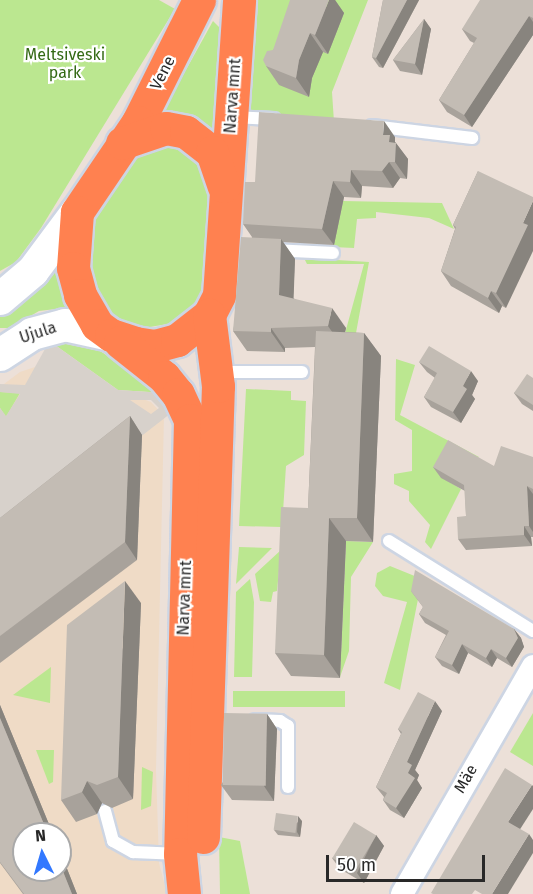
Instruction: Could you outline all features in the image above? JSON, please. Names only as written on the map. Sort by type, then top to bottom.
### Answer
[{"type":"highway","name":"Vene","points":[[122,143],[138,122],[199,0]]},
{"type":"highway","name":"Narva mnt","points":[[227,193],[239,0]]},
{"type":"highway","points":[[166,128],[186,132],[212,152],[227,193],[230,247],[219,295],[209,315],[177,340],[156,346],[111,335],[97,325],[80,295],[73,268],[77,212],[122,143],[166,128]]},
{"type":"highway","name":"Narva mnt","points":[[207,894],[203,824],[204,718],[218,386],[209,315]]},
{"type":"highway","name":"Narva mnt","points":[[111,335],[164,377],[178,394],[190,420],[204,718],[186,853],[184,894]]},
{"type":"main road","points":[[6,291],[44,259],[77,212]]},
{"type":"main road","name":"Ujula","points":[[6,345],[42,329],[65,325],[111,335]]},
{"type":"street","name":"Mäe","points":[[402,894],[533,666]]},
{"type":"lane","points":[[232,117],[290,120]]},
{"type":"lane","points":[[354,124],[472,138]]},
{"type":"lane","points":[[257,249],[333,254]]},
{"type":"lane","points":[[215,372],[302,372]]},
{"type":"lane","points":[[389,541],[533,631]]},
{"type":"lane","points":[[246,720],[280,721],[288,726],[288,787]]},
{"type":"lane","points":[[105,811],[113,841],[133,852],[186,853]]},
{"type":"shaded area","points":[[55,345],[118,390],[165,393],[175,410],[0,546],[0,408],[6,416],[20,394],[0,392],[0,384],[25,385],[45,349]],"holes":[[[130,400],[151,400],[159,408],[151,414]]]},
{"type":"shaded area","points":[[47,363],[151,402],[164,416],[156,770],[159,863],[167,894],[0,894],[0,387],[20,372]]},
{"type":"green space","name":"Meltsiveski park","points":[[0,0],[159,0],[175,9],[41,228],[16,262],[0,271]]},
{"type":"green space","points":[[253,0],[368,0],[332,92],[334,122],[246,117]]},
{"type":"green space","points":[[213,21],[221,29],[213,132],[161,115]]},
{"type":"green space","points":[[161,137],[186,145],[211,180],[205,293],[190,314],[179,322],[144,328],[103,313],[84,258],[95,219],[134,147]]},
{"type":"green space","points":[[343,201],[442,203],[454,229],[429,218],[376,212],[376,218],[357,219],[354,248],[333,247]]},
{"type":"green space","points":[[63,245],[72,307],[39,311],[10,328],[0,328],[0,311]]},
{"type":"green space","points":[[304,258],[369,262],[356,333],[344,337],[364,264],[307,264]]},
{"type":"green space","points":[[61,343],[100,351],[165,393],[118,390],[55,345]]},
{"type":"green space","points":[[396,359],[415,365],[400,415],[479,457],[441,477],[461,489],[431,549],[425,542],[430,525],[409,501],[409,491],[394,484],[394,474],[412,471],[412,430],[395,420]]},
{"type":"green space","points":[[246,389],[291,391],[291,400],[306,401],[304,455],[286,466],[282,527],[239,526]]},
{"type":"green space","points":[[0,392],[20,393],[6,417],[0,408]]},
{"type":"green space","points":[[346,541],[373,542],[351,577],[349,651],[340,677]]},
{"type":"green space","points":[[239,547],[272,548],[236,584]]},
{"type":"green space","points":[[281,550],[277,591],[273,592],[271,602],[260,601],[255,574]]},
{"type":"green space","points":[[390,566],[422,579],[400,690],[384,683],[407,602],[383,596],[375,586],[377,573]]},
{"type":"green space","points":[[250,579],[254,602],[252,677],[234,677],[236,592]]},
{"type":"green space","points":[[51,667],[50,703],[13,695]]},
{"type":"green space","points":[[233,691],[345,691],[345,707],[233,707]]},
{"type":"green space","points":[[533,713],[533,766],[510,752]]},
{"type":"green space","points":[[36,750],[54,750],[53,782],[49,784]]},
{"type":"green space","points":[[142,767],[153,772],[151,806],[141,810]]},
{"type":"green space","points":[[219,837],[240,841],[250,894],[220,894]]},
{"type":"building","points":[[290,0],[329,0],[315,35],[310,33],[299,60],[296,78],[266,66],[263,60],[267,51],[273,50]]},
{"type":"building","points":[[383,0],[407,0],[376,58],[372,57]]},
{"type":"building","points":[[480,0],[533,0],[533,18],[529,16],[464,115],[439,100],[477,38],[462,29]]},
{"type":"building","points":[[424,19],[415,64],[393,60]]},
{"type":"building","points":[[259,112],[384,121],[383,135],[390,135],[389,142],[396,143],[395,162],[389,162],[382,171],[351,170],[350,182],[333,181],[322,229],[243,224],[245,182],[255,182]]},
{"type":"building","points":[[478,171],[533,197],[523,223],[528,225],[496,293],[491,291],[488,298],[441,271],[456,227],[453,225]]},
{"type":"building","points":[[241,237],[281,239],[279,295],[332,308],[328,326],[271,328],[271,332],[233,331]]},
{"type":"building","points":[[316,331],[364,333],[357,518],[329,518],[324,655],[275,653],[281,507],[308,508]]},
{"type":"building","points":[[429,346],[471,371],[463,386],[467,389],[453,412],[424,397],[437,373],[419,362]]},
{"type":"building","points":[[527,374],[533,378],[533,405],[514,393]]},
{"type":"building","points":[[130,416],[125,542],[0,636],[0,518]]},
{"type":"building","points":[[448,440],[494,466],[501,446],[533,457],[533,489],[527,486],[529,526],[524,526],[524,535],[458,539],[457,517],[466,516],[464,485],[433,467]]},
{"type":"building","points":[[415,570],[514,629],[518,638],[506,658],[491,649],[486,658],[462,644],[452,665],[435,657],[449,631],[419,614],[423,607],[411,591]]},
{"type":"building","points":[[125,581],[118,777],[97,785],[87,781],[82,792],[61,800],[67,625]]},
{"type":"building","points":[[418,692],[435,701],[407,762],[412,765],[408,773],[415,778],[396,808],[383,800],[387,793],[376,787],[402,732],[398,729]]},
{"type":"building","points":[[224,713],[267,714],[266,786],[223,785]]},
{"type":"building","points":[[0,718],[43,822],[12,822],[12,878],[0,862]]},
{"type":"building","points":[[505,768],[532,785],[508,822],[529,834],[492,894],[482,894],[475,890],[472,894],[431,893]]},
{"type":"building","points":[[276,813],[298,816],[295,833],[274,830]]},
{"type":"building","points":[[354,822],[376,835],[355,871],[332,858]]},
{"type":"building","points":[[15,882],[67,882],[72,894],[24,894]]}]
